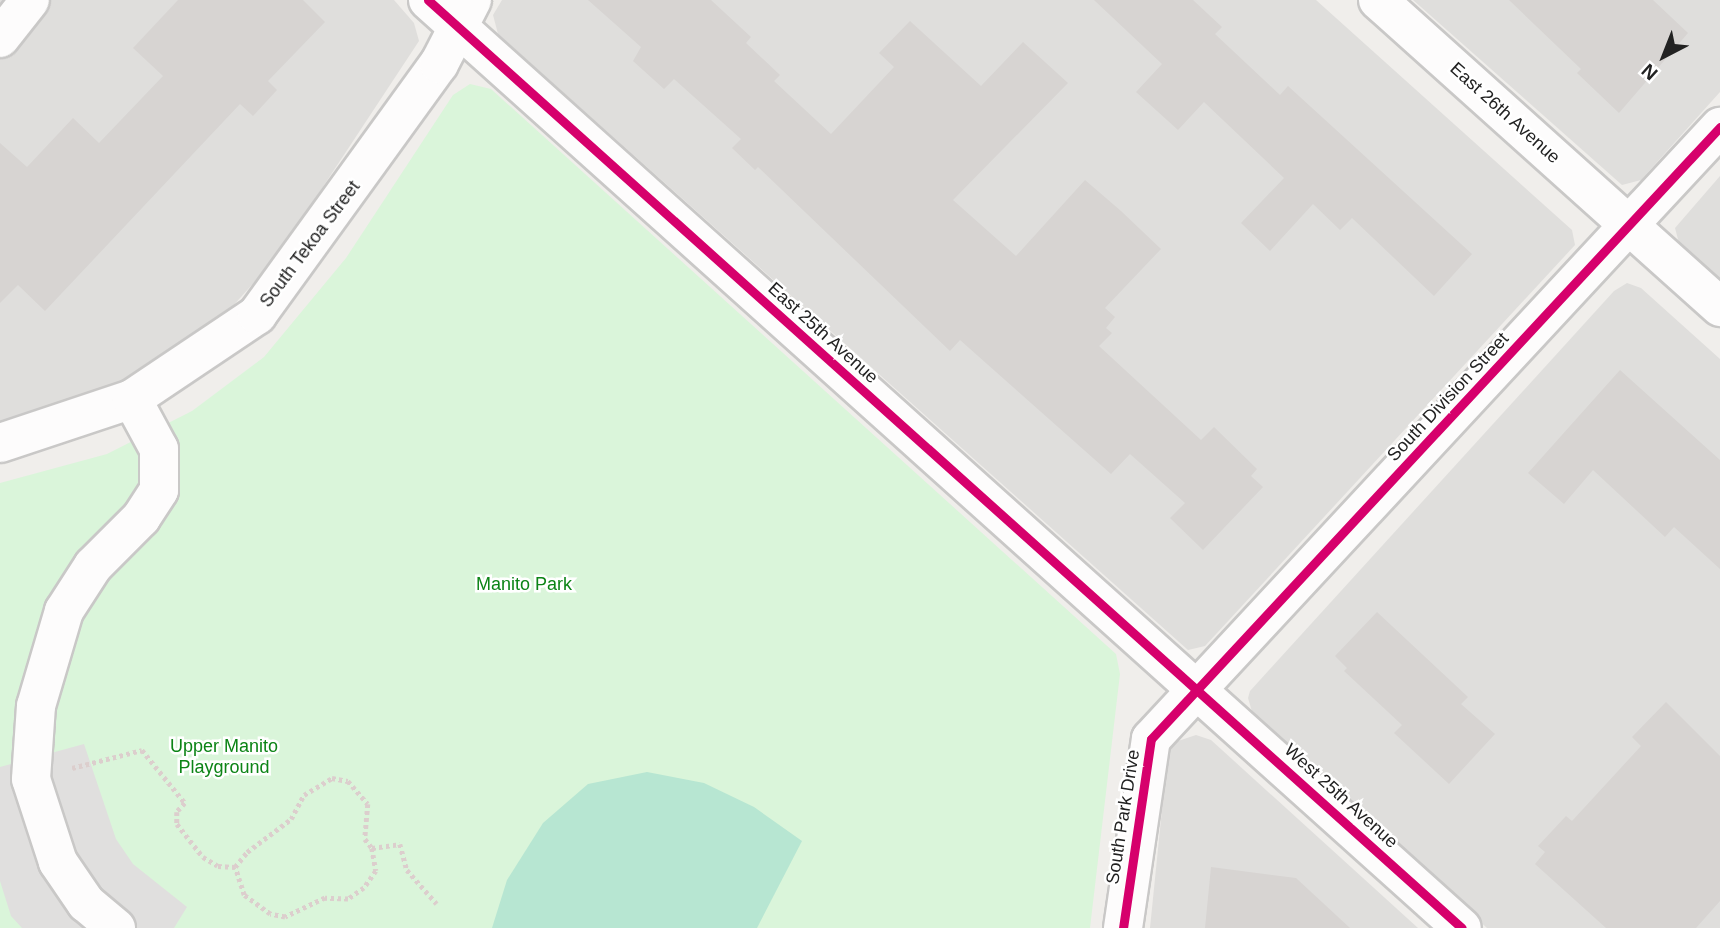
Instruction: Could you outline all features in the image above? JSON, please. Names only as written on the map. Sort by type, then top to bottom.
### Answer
[{"type":"street","points":[[0,38],[30,0]]},
{"type":"street","name":"East 25th Avenue","points":[[428,0],[465,13],[1198,688]]},
{"type":"street","name":"East 26th Avenue","points":[[1378,0],[1720,307]]},
{"type":"street","name":"South Tekoa Street","points":[[0,443],[132,399],[257,315],[407,109],[465,13]]},
{"type":"street","name":"South Division Street","points":[[1198,688],[1720,127]]},
{"type":"street","points":[[116,928],[86,902],[58,862],[31,779],[36,706],[64,611],[93,566],[141,518],[159,489],[159,449],[132,399]]},
{"type":"street","name":"South Park Drive","points":[[1123,928],[1151,739],[1198,688]]},
{"type":"street","name":"West 25th Avenue","points":[[1198,688],[1462,928]]},
{"type":"path","points":[[31,779],[142,750],[185,803],[177,812],[177,824],[194,846],[218,866],[236,867]]},
{"type":"path","points":[[332,778],[361,791],[368,804],[365,839],[372,848],[376,871],[364,888],[348,899],[312,902],[285,918],[270,914],[244,895],[236,867],[247,852],[291,819],[304,795],[332,778]]},
{"type":"path","points":[[372,848],[400,844],[407,870],[437,904]]},
{"type":"shaded area","points":[[0,0],[394,0],[414,23],[419,41],[276,258],[232,307],[142,377],[0,429]]},
{"type":"shaded area","points":[[502,0],[1316,0],[1572,230],[1575,245],[1205,646],[1188,650],[498,34],[493,15]]},
{"type":"shaded area","points":[[1413,0],[1720,0],[1720,92],[1641,180],[1622,185]]},
{"type":"shaded area","points":[[1720,176],[1720,283],[1680,247],[1675,228]]},
{"type":"shaded area","points":[[1627,283],[1641,288],[1720,359],[1720,928],[1487,928],[1253,715],[1248,698],[1250,691],[1614,291]]},
{"type":"shaded area","points":[[1196,735],[1211,740],[1418,928],[1150,928],[1168,750],[1175,742]]},
{"type":"shaded area","points":[[84,744],[116,839],[133,864],[187,907],[174,928],[22,928],[11,916],[0,881],[0,767]]},
{"type":"green space","name":"Manito Park","points":[[470,84],[491,89],[1116,654],[1120,674],[1090,928],[0,928],[0,483],[107,454],[192,411],[264,357],[346,258],[453,95]]},
{"type":"green space","points":[[647,772],[704,783],[754,807],[802,841],[757,928],[492,928],[507,880],[543,823],[588,784]]},
{"type":"building","points":[[178,0],[303,0],[325,22],[268,81],[277,90],[253,116],[240,104],[45,311],[18,285],[0,303],[0,143],[27,167],[73,118],[99,143],[163,76],[133,48]]},
{"type":"building","points":[[588,0],[711,0],[751,37],[746,43],[780,75],[774,81],[831,134],[894,67],[879,53],[910,21],[981,86],[1023,42],[1068,83],[953,200],[1016,256],[1085,180],[1121,211],[1161,249],[1105,308],[1115,317],[1106,328],[1112,333],[1099,346],[1201,440],[1214,427],[1257,469],[1251,476],[1263,487],[1203,550],[1170,518],[1185,503],[1130,454],[1111,474],[960,340],[950,351],[758,167],[755,170],[732,148],[741,139],[674,79],[664,89],[633,61],[641,47]]},
{"type":"building","points":[[1094,0],[1193,0],[1222,27],[1215,34],[1280,95],[1288,86],[1472,254],[1434,296],[1352,218],[1340,230],[1313,204],[1270,251],[1241,223],[1284,178],[1204,102],[1178,130],[1136,92],[1162,64]]},
{"type":"building","points":[[1509,0],[1653,0],[1688,33],[1619,113],[1577,73],[1581,69]]},
{"type":"building","points":[[1620,370],[1720,460],[1720,569],[1674,527],[1665,537],[1593,470],[1564,504],[1528,473]]},
{"type":"building","points":[[1377,612],[1468,697],[1461,704],[1495,734],[1449,784],[1394,733],[1402,725],[1344,671],[1347,668],[1335,656]]},
{"type":"building","points":[[1666,702],[1720,756],[1720,901],[1696,928],[1606,928],[1535,864],[1545,852],[1538,846],[1566,816],[1572,821],[1641,746],[1632,737]]},
{"type":"building","points":[[1211,867],[1296,878],[1350,928],[1205,928]]},
{"type":"cycle path","points":[[428,0],[1462,928]]},
{"type":"cycle path","points":[[1123,928],[1151,739],[1720,127]]},
{"type":"park label","name":"Upper Manito Playground","points":[[224,757]]}]
